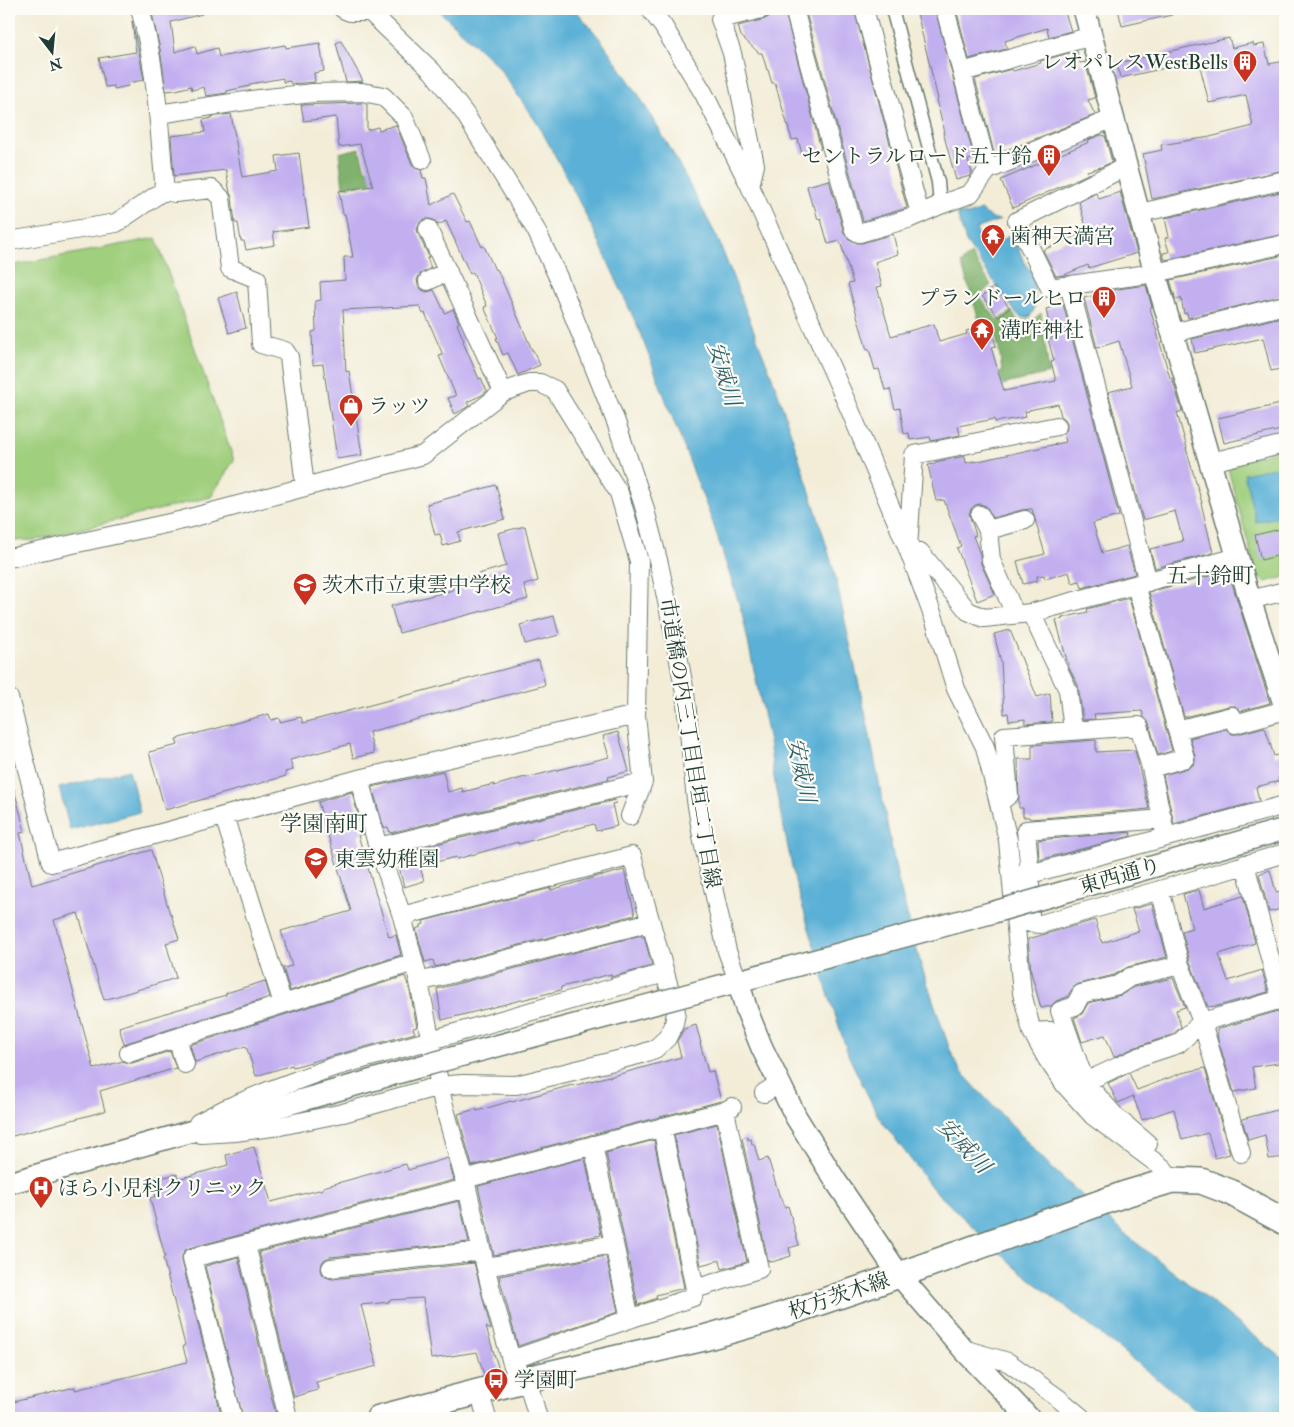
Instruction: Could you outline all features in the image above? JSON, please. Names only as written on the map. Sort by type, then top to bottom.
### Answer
[{"type":"main road","name":"枚方茨木線","points":[[380,1418],[422,1413],[479,1392],[527,1379],[704,1338],[767,1320],[1125,1194],[1165,1172],[1201,1181],[1230,1192],[1285,1222]]},
{"type":"street","points":[[140,9],[148,35],[158,114],[164,181],[163,191]]},
{"type":"street","points":[[343,9],[350,12],[369,10]]},
{"type":"street","points":[[650,9],[663,26],[704,94],[750,186],[850,410],[908,549],[935,621],[956,689],[985,747],[1008,840],[1021,874],[1030,923],[1040,924],[1285,853]]},
{"type":"street","points":[[750,186],[755,165],[732,53],[716,14],[762,9]]},
{"type":"street","points":[[794,9],[854,230],[859,232],[908,219],[970,194],[988,170],[1114,118]]},
{"type":"street","points":[[864,9],[920,214]]},
{"type":"street","points":[[892,9],[938,182],[940,205]]},
{"type":"street","points":[[945,9],[988,170]]},
{"type":"street","points":[[1084,9],[1156,273],[1250,600],[1285,704],[1235,724],[1232,716],[1177,730]]},
{"type":"street","name":"市道橋の内三丁目目垣二丁目線","points":[[369,10],[432,71],[465,114],[536,230],[558,277],[616,422],[644,506],[676,639],[686,693],[696,800],[728,951],[746,978],[747,1011],[762,1048],[772,1088],[796,1117],[835,1180],[909,1271],[963,1349],[1029,1418]]},
{"type":"street","points":[[962,72],[1092,36]]},
{"type":"street","points":[[158,114],[312,93],[362,92],[384,96],[404,117],[422,160]]},
{"type":"street","points":[[1127,166],[1017,221],[1050,288],[1156,273],[1285,244]]},
{"type":"street","points":[[1140,213],[1285,180]]},
{"type":"street","points":[[9,241],[116,223],[163,191],[175,193],[212,190],[221,198],[230,268],[257,279],[261,344],[285,351],[289,357],[305,486]]},
{"type":"street","points":[[428,229],[503,392]]},
{"type":"street","points":[[428,281],[448,271]]},
{"type":"street","points":[[1069,286],[1185,758],[1151,768]]},
{"type":"street","points":[[1173,333],[1285,305]]},
{"type":"street","points":[[9,558],[183,520],[423,455],[503,392],[529,383],[540,383],[556,390],[619,493],[639,561],[636,715],[643,782],[630,816]]},
{"type":"street","points":[[908,549],[914,455],[1057,426]]},
{"type":"street","points":[[1211,462],[1285,444]]},
{"type":"street","points":[[1025,520],[984,522],[991,560],[1068,690],[1073,730]]},
{"type":"street","points":[[631,532],[650,528]]},
{"type":"street","points":[[908,549],[920,552],[968,612],[984,618],[1023,613],[1142,584],[1238,557]]},
{"type":"street","points":[[1250,600],[1285,591]]},
{"type":"street","points":[[9,698],[51,863],[359,779],[636,715]]},
{"type":"street","points":[[999,803],[1009,795],[1004,736],[1139,726],[1151,768],[1166,837]]},
{"type":"street","points":[[359,779],[378,847],[402,916],[419,982],[439,1086],[511,1360],[513,1366],[527,1379],[538,1418]]},
{"type":"street","points":[[378,847],[643,782]]},
{"type":"street","points":[[1021,874],[1285,804]]},
{"type":"street","points":[[224,816],[283,1004]]},
{"type":"street","points":[[1163,819],[1026,830],[1021,874],[1022,993],[1032,1032],[1047,1060],[1065,1085],[1093,1116],[1165,1172]]},
{"type":"street","name":"東西通り","points":[[9,1183],[422,1066],[994,912],[1285,829]]},
{"type":"street","points":[[173,1136],[235,1132],[280,1126],[343,1113],[439,1086],[462,1084],[516,1085],[638,1055],[655,1049],[667,1038],[674,1024],[676,1012],[632,856],[402,916]]},
{"type":"street","points":[[1085,1082],[1139,1057],[1178,1044],[1202,1022],[1283,998],[1245,864]]},
{"type":"street","points":[[1160,890],[1180,965],[1202,1022],[1242,1154]]},
{"type":"street","points":[[419,982],[651,922]]},
{"type":"street","points":[[129,1053],[414,962]]},
{"type":"street","points":[[1085,1082],[1060,1012],[1075,1006],[1081,994],[1118,985],[1130,977],[1180,965]]},
{"type":"street","points":[[173,1136],[227,1108],[330,1068],[665,973]]},
{"type":"street","points":[[1032,1032],[1050,1031],[1064,1058],[1116,1117],[1151,1148],[1165,1172]]},
{"type":"street","points":[[177,1038],[185,1064]]},
{"type":"street","points":[[233,1418],[192,1258],[466,1183],[592,1145],[729,1109],[759,1269],[695,1289]]},
{"type":"street","points":[[511,1360],[693,1297],[695,1289],[662,1127]]},
{"type":"street","points":[[592,1145],[630,1319]]},
{"type":"street","points":[[246,1244],[288,1418]]},
{"type":"street","points":[[331,1268],[484,1259],[614,1244]]},
{"type":"street","points":[[963,1349],[1008,1362],[1082,1418]]},
{"type":"street","points":[[479,1392],[488,1418]]},
{"type":"green space","points":[[359,148],[365,168],[382,182],[343,187],[339,153]]},
{"type":"green space","points":[[156,238],[234,460],[211,497],[36,540],[9,541],[9,266]]},
{"type":"green space","points":[[971,254],[991,285],[979,296],[998,321],[1011,311],[1019,322],[1034,319],[1041,313],[1049,373],[936,402],[958,387],[1002,372],[993,326],[979,320],[961,263]]},
{"type":"green space","points":[[1285,449],[1285,577],[1265,582],[1257,575],[1228,469],[1232,462]]},
{"type":"water","name":"安威川","points":[[437,9],[575,9],[601,40],[638,94],[674,155],[718,239],[777,390],[834,571],[868,726],[898,880],[921,965],[950,1050],[960,1070],[1053,1169],[1125,1234],[1285,1360],[1285,1418],[1207,1418],[1015,1267],[933,1189],[878,1116],[849,1057],[795,881],[742,613],[713,523],[639,330],[594,231],[539,126],[497,65]]},
{"type":"water","points":[[981,210],[991,218],[1000,220],[976,229],[985,250],[1011,235],[1025,264],[1030,270],[1035,301],[1033,312],[1026,318],[1016,313],[966,242],[957,214],[968,215]]},
{"type":"water","points":[[1285,465],[1285,515],[1256,522],[1244,474]]},
{"type":"water","points":[[129,770],[140,812],[70,830],[59,788]]},
{"type":"building","points":[[151,9],[202,9],[202,14],[171,22],[175,52],[195,46],[197,54],[217,48],[219,57],[285,45],[286,48],[320,43],[324,71],[314,73],[315,82],[291,84],[290,81],[283,82],[283,78],[250,84],[250,86],[227,91],[227,93],[206,96],[204,87],[192,90],[191,86],[166,91],[160,49]]},
{"type":"building","points":[[772,9],[784,9],[821,149],[802,154],[798,139],[792,140],[775,83],[772,83],[762,53],[759,53],[741,36],[738,26],[765,19],[770,16]]},
{"type":"building","points":[[805,9],[854,9],[907,208],[863,221]]},
{"type":"building","points":[[916,9],[935,9],[974,158],[968,160],[972,173],[970,176],[956,180],[943,132],[945,132],[936,100],[938,99]]},
{"type":"building","points":[[956,9],[1064,9],[1071,31],[1049,37],[1047,28],[1005,41],[1007,49],[969,59]]},
{"type":"building","points":[[1118,9],[1172,9],[1172,15],[1122,26]]},
{"type":"building","points":[[132,21],[144,80],[127,83],[128,86],[114,89],[114,86],[105,87],[99,58],[136,52]]},
{"type":"building","points":[[1229,38],[1232,48],[1253,43],[1254,46],[1264,44],[1269,64],[1285,61],[1285,86],[1281,87],[1285,106],[1285,170],[1152,199],[1143,154],[1162,150],[1161,145],[1210,137],[1253,126],[1246,95],[1209,103],[1199,62],[1197,61],[1120,78],[1117,63]]},
{"type":"building","points":[[341,41],[363,81],[346,82],[336,43]]},
{"type":"building","points":[[1077,51],[1080,63],[1085,62],[1090,79],[1095,98],[1088,100],[1095,115],[1015,147],[994,153],[975,79],[1012,69],[1013,71]]},
{"type":"building","points":[[367,104],[367,130],[378,127],[379,130],[396,125],[412,164],[415,168],[421,170],[423,178],[426,178],[431,205],[453,194],[467,222],[470,221],[482,247],[484,246],[495,270],[497,269],[540,365],[518,375],[508,353],[503,355],[496,338],[498,338],[484,307],[487,306],[473,272],[470,274],[446,221],[438,225],[434,220],[424,219],[420,222],[417,229],[429,257],[427,258],[431,268],[419,275],[418,285],[427,292],[434,290],[445,313],[453,309],[459,323],[457,324],[463,342],[479,379],[481,378],[487,391],[467,402],[469,406],[455,414],[448,398],[456,396],[439,356],[443,355],[425,313],[423,314],[420,306],[343,310],[346,372],[349,371],[362,455],[337,459],[323,364],[313,365],[312,332],[316,331],[315,301],[321,300],[320,282],[345,280],[344,257],[353,257],[339,191],[373,186],[360,144],[339,147],[336,117],[304,121],[301,105]]},
{"type":"building","points":[[231,114],[242,177],[278,171],[276,156],[299,153],[309,227],[273,232],[275,245],[246,250],[244,241],[241,241],[238,223],[235,223],[226,170],[174,176],[171,136],[205,132],[203,120]]},
{"type":"building","points":[[1101,135],[1105,136],[1112,162],[1087,171],[1088,174],[1013,208],[1001,180]]},
{"type":"building","points":[[829,180],[844,233],[849,239],[862,243],[893,234],[898,254],[875,262],[882,286],[877,287],[891,336],[934,324],[939,342],[967,334],[966,331],[990,324],[996,346],[991,347],[1004,391],[1056,381],[1051,362],[1054,361],[1048,339],[1052,338],[1046,309],[1063,304],[1119,516],[1093,523],[1102,553],[1127,546],[1135,574],[1082,588],[1080,581],[1072,583],[1069,572],[1045,579],[1044,575],[1037,576],[1037,581],[1023,584],[1017,561],[1045,554],[1032,509],[993,518],[986,506],[980,504],[975,505],[969,514],[976,535],[973,536],[980,554],[981,564],[995,594],[977,601],[957,548],[961,546],[944,500],[936,501],[928,465],[965,456],[966,463],[974,462],[1066,442],[1064,434],[1067,429],[1067,423],[1061,416],[1058,404],[1029,410],[1025,412],[1026,417],[995,422],[995,419],[958,426],[960,435],[931,441],[930,437],[910,440],[909,433],[904,434],[900,408],[895,409],[890,389],[885,390],[879,369],[875,370],[869,349],[867,350],[848,284],[853,283],[840,241],[828,244],[821,219],[818,220],[814,205],[812,205],[807,186]]},
{"type":"building","points":[[1285,191],[1285,234],[1165,260],[1163,253],[1169,252],[1165,238],[1169,237],[1165,218]]},
{"type":"building","points":[[1120,192],[1137,253],[1089,268],[1088,265],[1064,275],[1056,276],[1043,250],[1087,231],[1079,202],[1096,193],[1099,199]]},
{"type":"building","points":[[1285,255],[1285,295],[1188,318],[1187,313],[1184,314],[1181,298],[1176,300],[1170,280]]},
{"type":"building","points":[[1146,285],[1152,307],[1150,308],[1170,378],[1172,378],[1182,411],[1177,413],[1202,503],[1213,553],[1155,568],[1150,549],[1183,541],[1175,511],[1143,520],[1108,392],[1132,386],[1119,341],[1097,348],[1084,298],[1118,289]]},
{"type":"building","points":[[994,287],[1010,308],[998,317],[982,296]]},
{"type":"building","points":[[237,292],[246,328],[229,333],[218,298]]},
{"type":"building","points":[[1285,316],[1285,368],[1271,371],[1263,338],[1195,353],[1192,339]]},
{"type":"building","points":[[1285,403],[1285,429],[1224,443],[1218,418]]},
{"type":"building","points":[[496,485],[505,519],[458,532],[460,541],[443,546],[440,534],[435,535],[427,504]]},
{"type":"building","points":[[525,526],[538,581],[524,585],[528,599],[399,633],[391,606],[453,590],[451,582],[506,566],[498,533]]},
{"type":"building","points":[[1285,528],[1285,554],[1261,560],[1255,535]]},
{"type":"building","points":[[1228,571],[1270,703],[1241,711],[1235,706],[1229,706],[1184,717],[1149,592]]},
{"type":"building","points":[[1129,598],[1172,751],[1158,755],[1149,723],[1142,711],[1094,714],[1095,719],[1083,720],[1078,685],[1069,668],[1056,620],[1088,612],[1087,609]]},
{"type":"building","points":[[554,616],[559,635],[525,644],[520,625]]},
{"type":"building","points":[[1010,630],[1037,697],[1050,693],[1052,722],[1025,724],[1025,719],[1009,721],[1008,713],[1004,714],[1001,662],[994,634]]},
{"type":"building","points":[[539,660],[545,685],[369,732],[374,753],[353,758],[350,744],[290,760],[293,770],[285,772],[286,776],[165,810],[149,752],[178,745],[176,739],[269,714],[271,720],[279,718],[280,722],[301,717],[303,723]]},
{"type":"building","points":[[1265,727],[1274,756],[1285,753],[1285,776],[1278,778],[1279,781],[1256,787],[1259,801],[1174,824],[1163,775],[1193,765],[1195,756],[1190,738],[1226,729],[1232,734],[1237,734]]},
{"type":"building","points":[[618,732],[629,771],[608,777],[609,779],[390,833],[388,827],[384,828],[372,787],[443,771],[448,792],[462,788],[463,792],[494,784],[494,786],[609,757],[603,736]]},
{"type":"building","points":[[1096,740],[1096,752],[1135,750],[1149,809],[1030,819],[1029,817],[1023,817],[1023,808],[1019,808],[1018,759],[1032,759],[1032,745]]},
{"type":"building","points":[[14,789],[25,832],[20,833],[32,885],[151,850],[179,939],[166,943],[176,978],[104,1000],[78,913],[54,920],[94,1069],[123,1061],[132,1063],[170,1051],[176,1068],[100,1091],[105,1111],[9,1137],[9,790]]},
{"type":"building","points":[[352,792],[363,834],[358,835],[389,937],[396,935],[401,955],[290,991],[283,968],[292,966],[281,931],[351,911],[318,802]]},
{"type":"building","points":[[615,800],[616,803],[612,804],[617,826],[596,831],[594,824],[457,859],[456,857],[420,866],[424,881],[404,887],[396,854]]},
{"type":"building","points":[[1130,832],[1131,836],[1039,860],[1038,840]]},
{"type":"building","points":[[624,870],[635,915],[435,967],[433,960],[425,962],[416,929],[424,924],[423,921]]},
{"type":"building","points":[[1270,870],[1276,892],[1285,890],[1285,908],[1269,912],[1259,874]]},
{"type":"building","points":[[1199,890],[1204,908],[1243,896],[1255,943],[1219,954],[1228,981],[1262,970],[1268,992],[1208,1007],[1190,962],[1182,931],[1192,928],[1183,894]]},
{"type":"building","points":[[1152,904],[1167,957],[1128,967],[1114,975],[1078,984],[1067,997],[1056,1001],[1051,1006],[1041,1008],[1031,972],[1028,939],[1095,920],[1102,943],[1139,931],[1132,909]]},
{"type":"building","points":[[641,935],[642,937],[644,936],[652,966],[611,977],[611,974],[561,987],[561,990],[442,1020],[437,989]]},
{"type":"building","points":[[405,976],[417,1027],[413,1028],[415,1033],[256,1076],[246,1046],[195,1062],[190,1045]]},
{"type":"building","points":[[1173,978],[1185,1007],[1176,1010],[1181,1027],[1172,1035],[1136,1047],[1114,1057],[1105,1035],[1082,1042],[1074,1018],[1082,1014],[1088,1003],[1121,995],[1134,987]]},
{"type":"building","points":[[265,981],[270,997],[124,1044],[119,1027],[226,995],[226,993]]},
{"type":"building","points":[[1278,1011],[1285,1035],[1285,1062],[1252,1067],[1256,1088],[1234,1092],[1218,1040],[1217,1029]]},
{"type":"building","points":[[696,1025],[708,1072],[713,1071],[721,1101],[472,1166],[458,1114],[476,1109],[477,1111],[681,1057],[677,1041],[684,1029]]},
{"type":"building","points":[[1205,1068],[1230,1154],[1215,1158],[1208,1133],[1182,1140],[1174,1109],[1142,1120],[1133,1096],[1118,1103],[1108,1083],[1129,1073],[1137,1090],[1182,1073]]},
{"type":"building","points":[[1285,1108],[1285,1157],[1269,1159],[1265,1135],[1248,1140],[1242,1119]]},
{"type":"building","points":[[717,1124],[747,1262],[722,1269],[720,1260],[701,1265],[674,1135]]},
{"type":"building","points":[[747,1136],[748,1140],[751,1139],[752,1144],[754,1144],[759,1161],[768,1158],[780,1198],[782,1198],[785,1207],[788,1206],[799,1245],[789,1248],[791,1256],[772,1262],[768,1261],[742,1138]]},
{"type":"building","points":[[654,1140],[684,1288],[656,1295],[657,1298],[638,1305],[606,1153]]},
{"type":"building","points":[[254,1147],[271,1202],[323,1189],[323,1187],[406,1164],[408,1170],[448,1158],[454,1180],[189,1248],[184,1251],[182,1261],[222,1418],[9,1418],[9,1403],[75,1387],[75,1390],[187,1362],[183,1346],[185,1345],[150,1198],[156,1196],[152,1180],[177,1174],[178,1179],[228,1165],[226,1155]]},
{"type":"building","points":[[585,1158],[601,1235],[494,1255],[478,1186]]},
{"type":"building","points":[[459,1201],[469,1242],[330,1257],[322,1263],[321,1270],[323,1275],[332,1279],[474,1263],[491,1330],[486,1327],[499,1370],[484,1375],[477,1352],[431,1359],[423,1298],[389,1300],[389,1302],[361,1305],[377,1366],[316,1382],[318,1390],[294,1397],[259,1252]]},
{"type":"building","points":[[606,1256],[618,1312],[518,1346],[499,1276]]},
{"type":"building","points":[[238,1257],[277,1418],[243,1418],[205,1266]]},
{"type":"place","name":"レオパレスWestBells","points":[[1245,83]]},
{"type":"place","name":"セントラルロード五十鈴","points":[[1049,177]]},
{"type":"place","name":"歯神天満宮","points":[[993,257]]},
{"type":"place","name":"プランドールヒロ","points":[[1104,319]]},
{"type":"place","name":"溝咋神社","points":[[982,351]]},
{"type":"place","name":"ラッツ","points":[[351,427]]},
{"type":"place","name":"茨木市立東雲中学校","points":[[305,606]]},
{"type":"place","name":"東雲幼稚園","points":[[316,880]]},
{"type":"place","name":"ほら小児科クリニック","points":[[41,1209]]},
{"type":"place","name":"学園町","points":[[496,1401]]},
{"type":"district","name":"五十鈴町","points":[[1210,576]]},
{"type":"district","name":"学園南町","points":[[324,824]]}]
